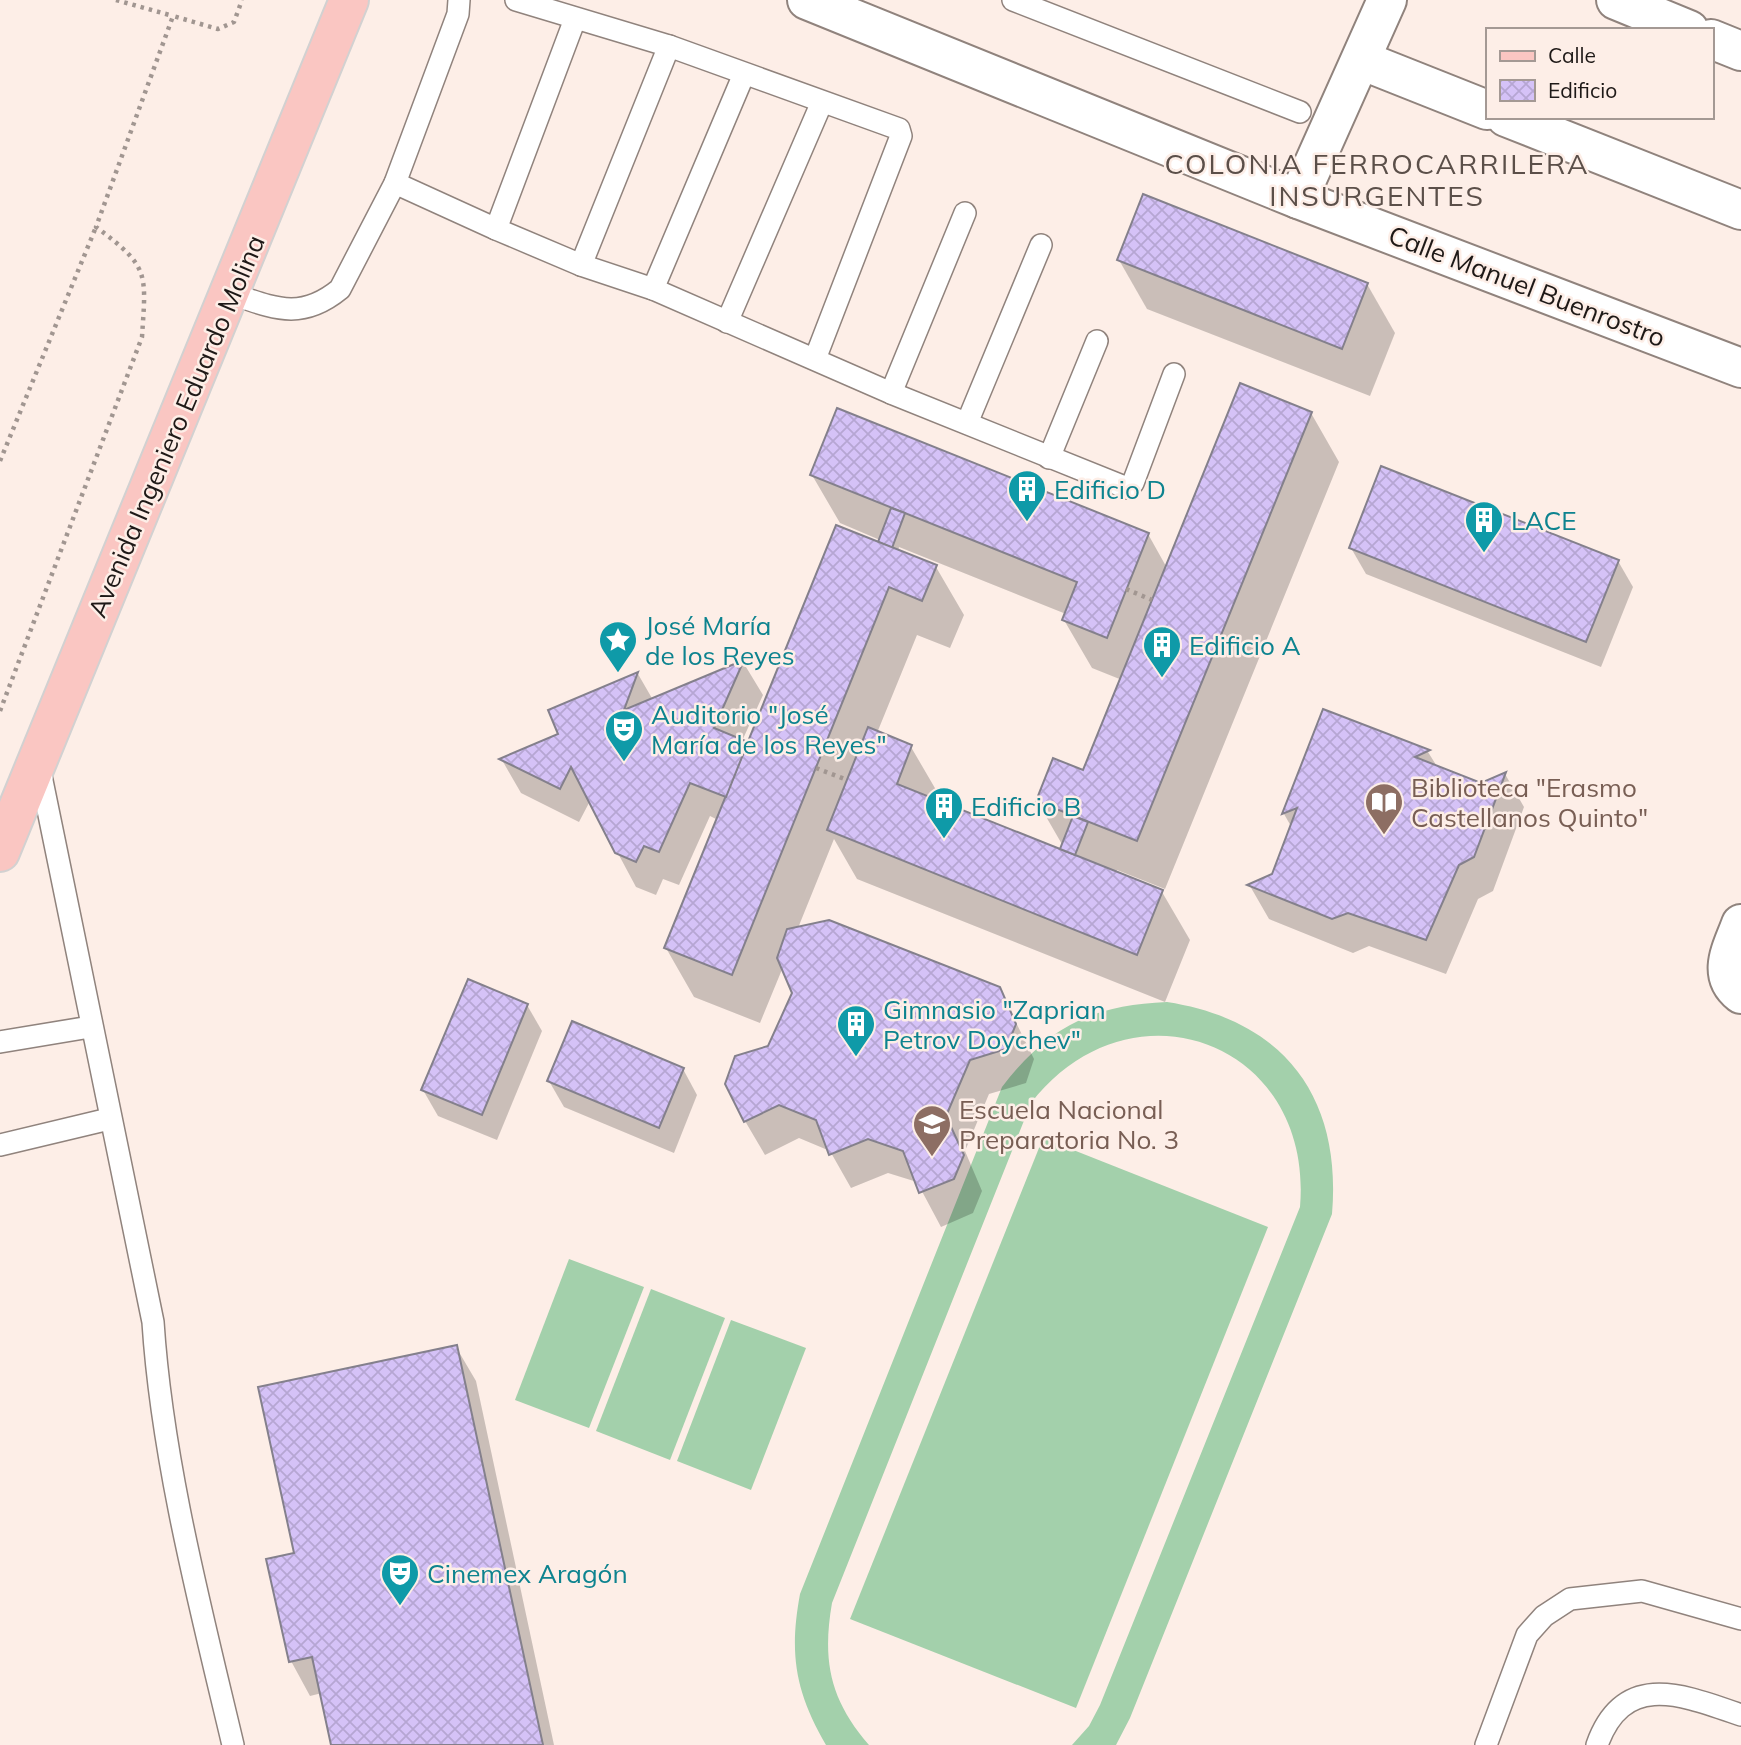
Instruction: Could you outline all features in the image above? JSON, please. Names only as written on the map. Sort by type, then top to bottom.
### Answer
[{"type":"main road","name":"Avenida Ingeniero Eduardo Molina","points":[[0,852],[232,293],[349,0]]},
{"type":"street","name":"Calle Manuel Buenrostro","points":[[807,0],[1298,199],[1741,368]]},
{"type":"street","points":[[1298,199],[1387,0]]},
{"type":"street","points":[[1616,0],[1684,28]]},
{"type":"street","points":[[1713,39],[1741,51]]},
{"type":"street","points":[[1361,60],[1486,110]]},
{"type":"street","points":[[1511,119],[1741,210]]},
{"type":"street","points":[[1734,987],[1728,961],[1741,924]]},
{"type":"lane","points":[[232,293],[279,310],[309,308],[325,302],[340,289],[395,183],[458,14],[459,0]]},
{"type":"lane","points":[[516,0],[669,46],[898,130],[901,136],[815,359]]},
{"type":"lane","points":[[1013,0],[1300,112]]},
{"type":"lane","points":[[496,229],[575,19]]},
{"type":"lane","points":[[581,265],[669,46]]},
{"type":"lane","points":[[653,289],[744,74]]},
{"type":"lane","points":[[727,322],[822,102]]},
{"type":"lane","points":[[395,183],[581,265],[653,289],[891,393],[1049,458],[1130,487],[1174,374]]},
{"type":"lane","points":[[891,393],[965,213]]},
{"type":"lane","points":[[967,423],[1041,245]]},
{"type":"lane","points":[[1049,458],[1097,341]]},
{"type":"lane","points":[[37,759],[90,1027],[153,1322],[161,1403],[199,1598],[233,1745]]},
{"type":"lane","points":[[0,1042],[90,1027]]},
{"type":"lane","points":[[0,1145],[109,1119]]},
{"type":"lane","points":[[1486,1745],[1527,1635],[1544,1616],[1570,1599],[1642,1591],[1741,1619]]},
{"type":"lane","points":[[1597,1745],[1604,1725],[1622,1703],[1648,1694],[1682,1695],[1741,1715]]},
{"type":"path","points":[[116,0],[218,29],[234,22],[242,0]]},
{"type":"path","points":[[0,461],[96,228],[173,16]]},
{"type":"path","points":[[0,711],[142,337],[146,282],[129,252],[96,228]]},
{"type":"path","points":[[1126,589],[1152,600]]},
{"type":"path","points":[[816,768],[847,780]]},
{"type":"green space","points":[[1167,1002],[1208,1011],[1244,1026],[1273,1046],[1297,1071],[1315,1100],[1327,1134],[1333,1172],[1332,1214],[1130,1718],[1116,1745],[1072,1745],[1089,1726],[1100,1705],[1300,1207],[1297,1150],[1278,1103],[1248,1068],[1209,1045],[1164,1036],[1118,1042],[1072,1064],[1031,1103],[832,1603],[828,1643],[832,1679],[845,1712],[869,1745],[826,1745],[807,1707],[797,1672],[795,1635],[800,1594],[1002,1087],[1037,1049],[1074,1023],[1116,1008]]},
{"type":"green space","points":[[1043,1138],[1268,1227],[1076,1708],[850,1619]]},
{"type":"green space","points":[[569,1259],[644,1287],[589,1428],[515,1400]]},
{"type":"green space","points":[[651,1289],[725,1318],[670,1460],[596,1431]]},
{"type":"green space","points":[[731,1320],[806,1348],[751,1490],[677,1461]]},
{"type":"building","points":[[1143,194],[1368,283],[1342,349],[1117,260]]},
{"type":"building","name":"Edificio A","points":[[1240,383],[1312,412],[1137,841],[1036,801],[1053,758],[1083,770]]},
{"type":"building","name":"Edificio D","points":[[837,408],[1149,533],[1107,638],[1062,620],[1077,582],[810,475]]},
{"type":"building","name":"LACE","points":[[1381,466],[1619,560],[1586,642],[1349,548]]},
{"type":"building","points":[[891,508],[905,513],[892,548],[878,542]]},
{"type":"building","points":[[836,525],[937,565],[922,601],[889,587],[732,975],[664,948]]},
{"type":"building","name":"Auditorio \"José María de los Reyes\"","points":[[744,660],[714,728],[748,742],[726,797],[690,783],[659,852],[644,846],[636,862],[615,853],[571,767],[560,789],[499,759],[558,734],[548,710],[638,672],[624,710]]},
{"type":"building","name":"Biblioteca \"Erasmo Castellanos Quinto\"","points":[[1323,709],[1430,750],[1415,757],[1481,783],[1506,772],[1474,857],[1459,865],[1426,940],[1348,913],[1332,919],[1247,885],[1272,874],[1297,808],[1282,814]]},
{"type":"building","name":"Edificio B","points":[[868,727],[912,745],[897,784],[1163,890],[1137,955],[827,830]]},
{"type":"building","points":[[1073,816],[1088,822],[1075,855],[1060,849]]},
{"type":"building","name":"Gimnasio \"Zaprian Petrov Doychev\"","points":[[829,920],[1000,987],[1016,1024],[1006,1049],[970,1060],[946,1116],[964,1155],[954,1179],[919,1193],[903,1151],[868,1139],[829,1155],[816,1120],[779,1105],[744,1122],[725,1084],[735,1056],[768,1046],[792,993],[777,958],[787,929]]},
{"type":"building","points":[[468,979],[528,1004],[482,1115],[421,1090]]},
{"type":"building","points":[[572,1021],[684,1068],[659,1128],[547,1081]]},
{"type":"building","points":[[457,1345],[543,1745],[331,1745],[312,1657],[289,1662],[266,1559],[294,1553],[258,1387]]},
{"type":"place","name":"Edificio D","points":[[1027,523]]},
{"type":"place","name":"LACE","points":[[1484,554]]},
{"type":"place","name":"José María de los Reyes","points":[[618,674]]},
{"type":"place","name":"Edificio A","points":[[1162,679]]},
{"type":"place","name":"Auditorio \"José María de los Reyes\"","points":[[624,763]]},
{"type":"place","name":"Biblioteca \"Erasmo Castellanos Quinto\"","points":[[1384,836]]},
{"type":"place","name":"Edificio B","points":[[944,840]]},
{"type":"place","name":"Gimnasio \"Zaprian Petrov Doychev\"","points":[[856,1058]]},
{"type":"place","name":"Escuela Nacional Preparatoria No. 3","points":[[932,1158]]},
{"type":"place","name":"Cinemex Aragón","points":[[400,1607]]},
{"type":"district","name":"COLONIA FERROCARRILERA INSURGENTES","points":[[1377,179]]}]
